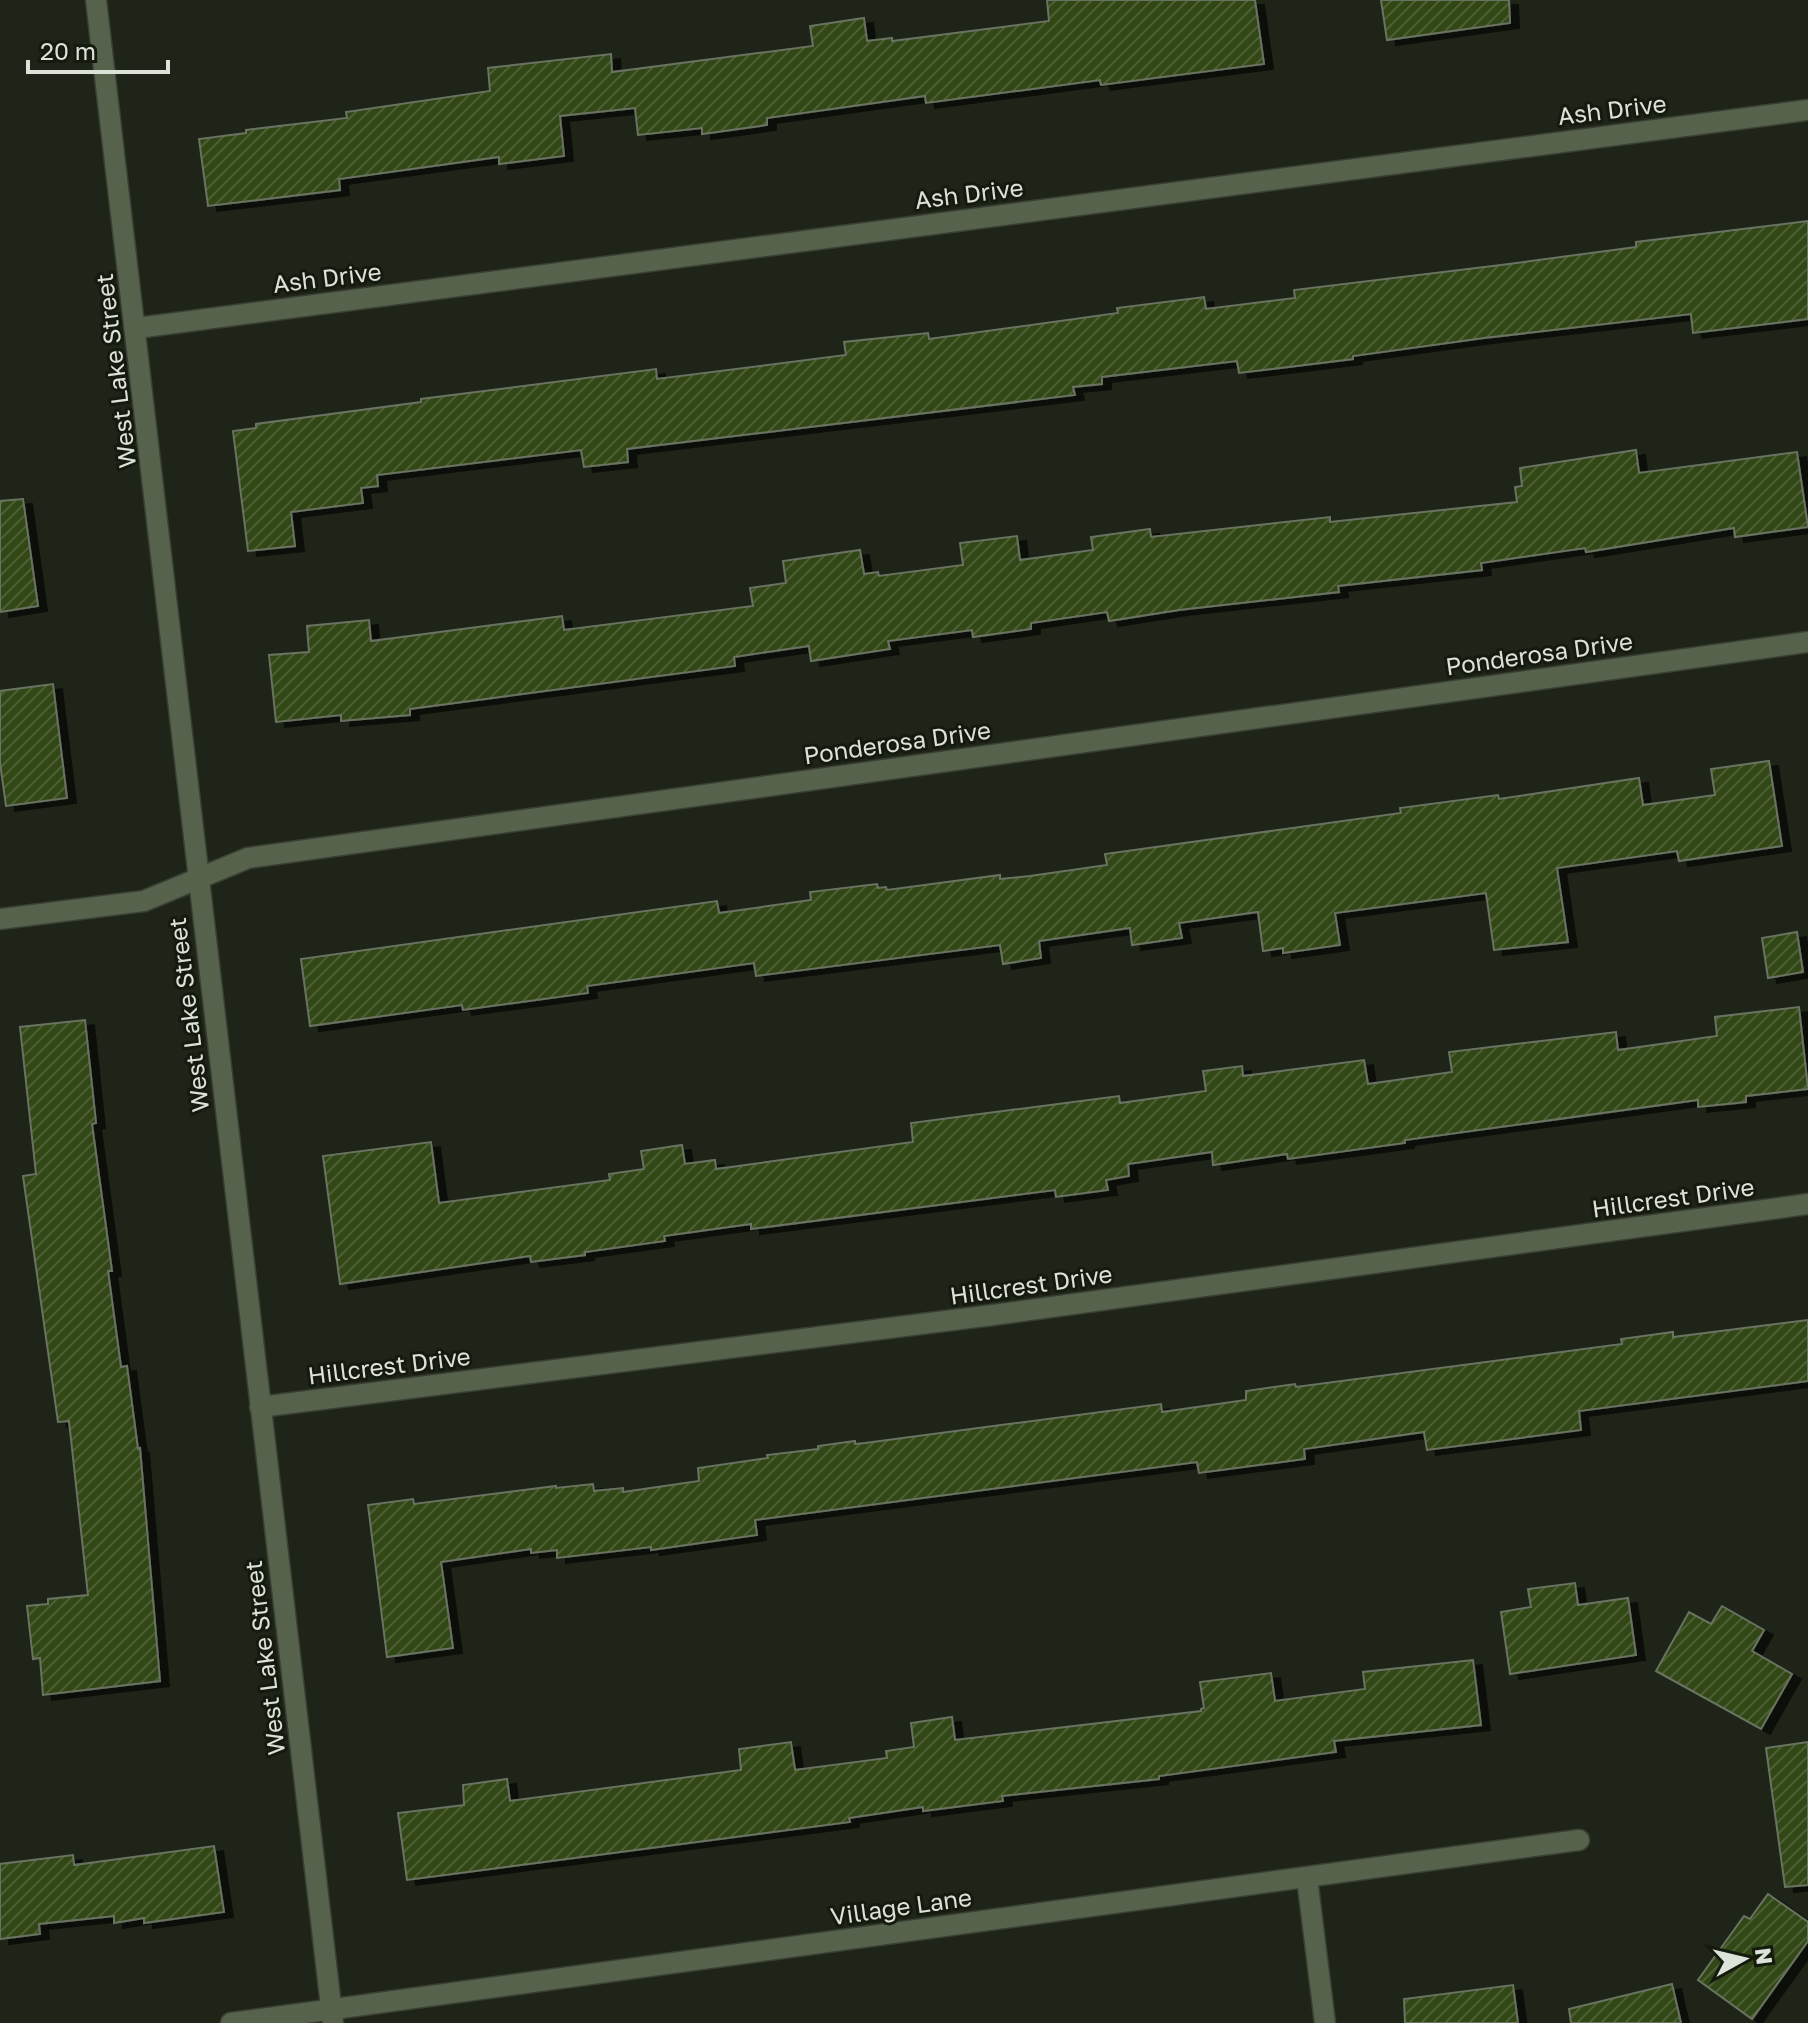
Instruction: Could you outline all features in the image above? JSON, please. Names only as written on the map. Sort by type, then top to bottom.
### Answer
[{"type":"street","name":"West Lake Street","points":[[96,0],[137,328],[198,879],[333,2016]]},
{"type":"street","name":"Ash Drive","points":[[137,328],[1808,110]]},
{"type":"street","name":"Ponderosa Drive","points":[[0,919],[144,901],[248,858],[1808,642]]},
{"type":"street","name":"Hillcrest Drive","points":[[260,1407],[993,1315],[1808,1204]]},
{"type":"street","name":"Village Lane","points":[[231,2023],[333,2016],[1579,1840]]},
{"type":"street","points":[[1307,1878],[1325,2023]]},
{"type":"building","points":[[1047,0],[1255,0],[1264,64],[1101,85],[1100,80],[926,103],[925,96],[767,118],[767,125],[702,134],[702,128],[638,135],[635,108],[560,116],[564,156],[499,164],[499,157],[339,179],[340,190],[208,206],[199,139],[347,118],[346,112],[490,91],[488,68],[611,54],[612,72],[813,46],[810,26],[864,18],[867,41],[892,38],[892,41],[1049,21]]},
{"type":"building","points":[[1381,0],[1509,0],[1510,23],[1387,40]]},
{"type":"building","points":[[1808,221],[1808,319],[1693,333],[1691,314],[1484,338],[1239,373],[1237,361],[1102,377],[1102,384],[1073,387],[1075,395],[627,449],[628,462],[584,467],[581,450],[377,475],[378,486],[361,488],[363,503],[291,512],[295,546],[248,551],[233,431],[256,428],[256,424],[656,369],[657,379],[846,355],[844,342],[928,333],[929,339],[1118,313],[1117,308],[1204,297],[1206,309],[1295,298],[1294,290],[1636,247],[1636,242]]},
{"type":"building","points":[[1636,450],[1639,473],[1797,452],[1808,527],[1735,537],[1734,528],[1586,552],[1585,548],[1481,563],[1482,570],[1338,586],[1339,592],[1109,621],[1107,612],[1031,623],[1031,629],[973,637],[972,630],[888,641],[890,649],[811,661],[809,646],[734,657],[735,666],[410,709],[410,715],[341,721],[341,715],[276,722],[269,655],[309,652],[307,626],[369,620],[371,641],[562,616],[564,630],[753,606],[750,588],[786,583],[783,561],[860,550],[864,574],[878,572],[879,576],[963,565],[960,543],[1017,536],[1020,560],[1093,550],[1091,537],[1150,529],[1151,537],[1330,517],[1330,522],[1517,502],[1515,487],[1522,486],[1520,468]]},
{"type":"building","points":[[23,499],[38,606],[0,612],[0,501]]},
{"type":"building","points":[[53,684],[67,798],[6,806],[0,763],[0,691]]},
{"type":"building","points":[[1769,761],[1782,846],[1679,861],[1677,851],[1557,868],[1568,942],[1494,950],[1486,893],[1335,913],[1340,945],[1283,953],[1283,948],[1263,951],[1258,912],[1179,923],[1182,938],[1132,945],[1130,928],[1039,941],[1041,958],[1003,964],[1000,945],[756,976],[754,963],[587,986],[588,993],[463,1010],[462,1005],[310,1026],[301,959],[717,901],[719,913],[811,900],[810,892],[877,884],[878,888],[886,887],[887,890],[1000,875],[1000,879],[1030,876],[1107,865],[1105,854],[1401,813],[1400,808],[1498,795],[1499,799],[1639,778],[1643,805],[1715,795],[1711,769]]},
{"type":"building","points":[[1797,932],[1803,972],[1768,978],[1762,938]]},
{"type":"building","points":[[1799,1007],[1808,1089],[1746,1096],[1746,1102],[1698,1107],[1698,1100],[1288,1159],[1287,1154],[1213,1165],[1212,1152],[1128,1164],[1129,1176],[1106,1180],[1108,1190],[1056,1197],[1055,1190],[751,1229],[751,1224],[664,1236],[665,1241],[585,1252],[585,1255],[531,1262],[530,1256],[340,1284],[323,1156],[431,1142],[439,1203],[610,1180],[609,1174],[644,1169],[641,1151],[682,1145],[685,1164],[715,1160],[716,1169],[913,1142],[911,1123],[1119,1096],[1120,1103],[1206,1091],[1203,1071],[1242,1066],[1243,1076],[1364,1060],[1368,1084],[1452,1072],[1449,1052],[1616,1032],[1618,1050],[1717,1036],[1715,1017]]},
{"type":"building","points":[[85,1020],[96,1123],[92,1124],[112,1271],[108,1271],[121,1367],[127,1366],[140,1448],[160,1681],[43,1695],[40,1658],[33,1659],[27,1606],[48,1604],[48,1599],[88,1595],[69,1421],[58,1422],[23,1176],[36,1174],[20,1027]]},
{"type":"building","points":[[1808,1320],[1808,1381],[1579,1411],[1581,1430],[1427,1450],[1424,1432],[1304,1449],[1305,1459],[1199,1473],[1197,1462],[755,1520],[757,1535],[651,1550],[651,1547],[557,1558],[557,1550],[531,1553],[531,1549],[441,1562],[453,1648],[387,1657],[368,1505],[413,1499],[414,1504],[593,1484],[594,1491],[623,1488],[623,1492],[699,1481],[698,1468],[818,1449],[818,1446],[855,1441],[855,1444],[865,1443],[1161,1404],[1162,1412],[1246,1400],[1246,1391],[1295,1384],[1296,1387],[1622,1344],[1621,1339],[1673,1332],[1673,1337]]},
{"type":"building","points":[[1575,1583],[1578,1605],[1628,1598],[1636,1655],[1510,1674],[1501,1612],[1531,1607],[1528,1589]]},
{"type":"building","points":[[1722,1606],[1764,1630],[1752,1651],[1792,1674],[1761,1729],[1656,1671],[1689,1612],[1711,1624]]},
{"type":"building","points":[[1473,1660],[1481,1725],[1334,1741],[1336,1752],[1159,1776],[1159,1779],[1002,1796],[1003,1801],[923,1811],[923,1807],[849,1818],[850,1822],[407,1880],[398,1813],[464,1805],[463,1785],[507,1779],[510,1801],[741,1770],[739,1749],[791,1742],[795,1770],[887,1758],[886,1751],[914,1747],[911,1723],[952,1717],[955,1740],[1201,1711],[1204,1708],[1200,1682],[1271,1673],[1275,1701],[1365,1689],[1363,1672]]},
{"type":"building","points":[[1808,1742],[1808,1885],[1785,1887],[1766,1748]]},
{"type":"building","points":[[214,1846],[224,1912],[144,1923],[144,1918],[114,1923],[114,1916],[39,1924],[40,1934],[0,1939],[0,1864],[73,1855],[74,1865]]},
{"type":"building","points":[[1768,1894],[1808,1922],[1808,1941],[1752,2019],[1698,1980],[1744,1916],[1750,1919]]},
{"type":"building","points":[[1672,1984],[1681,2023],[1571,2023],[1569,2009]]},
{"type":"building","points":[[1513,1985],[1518,2023],[1405,2023],[1404,1999]]}]
